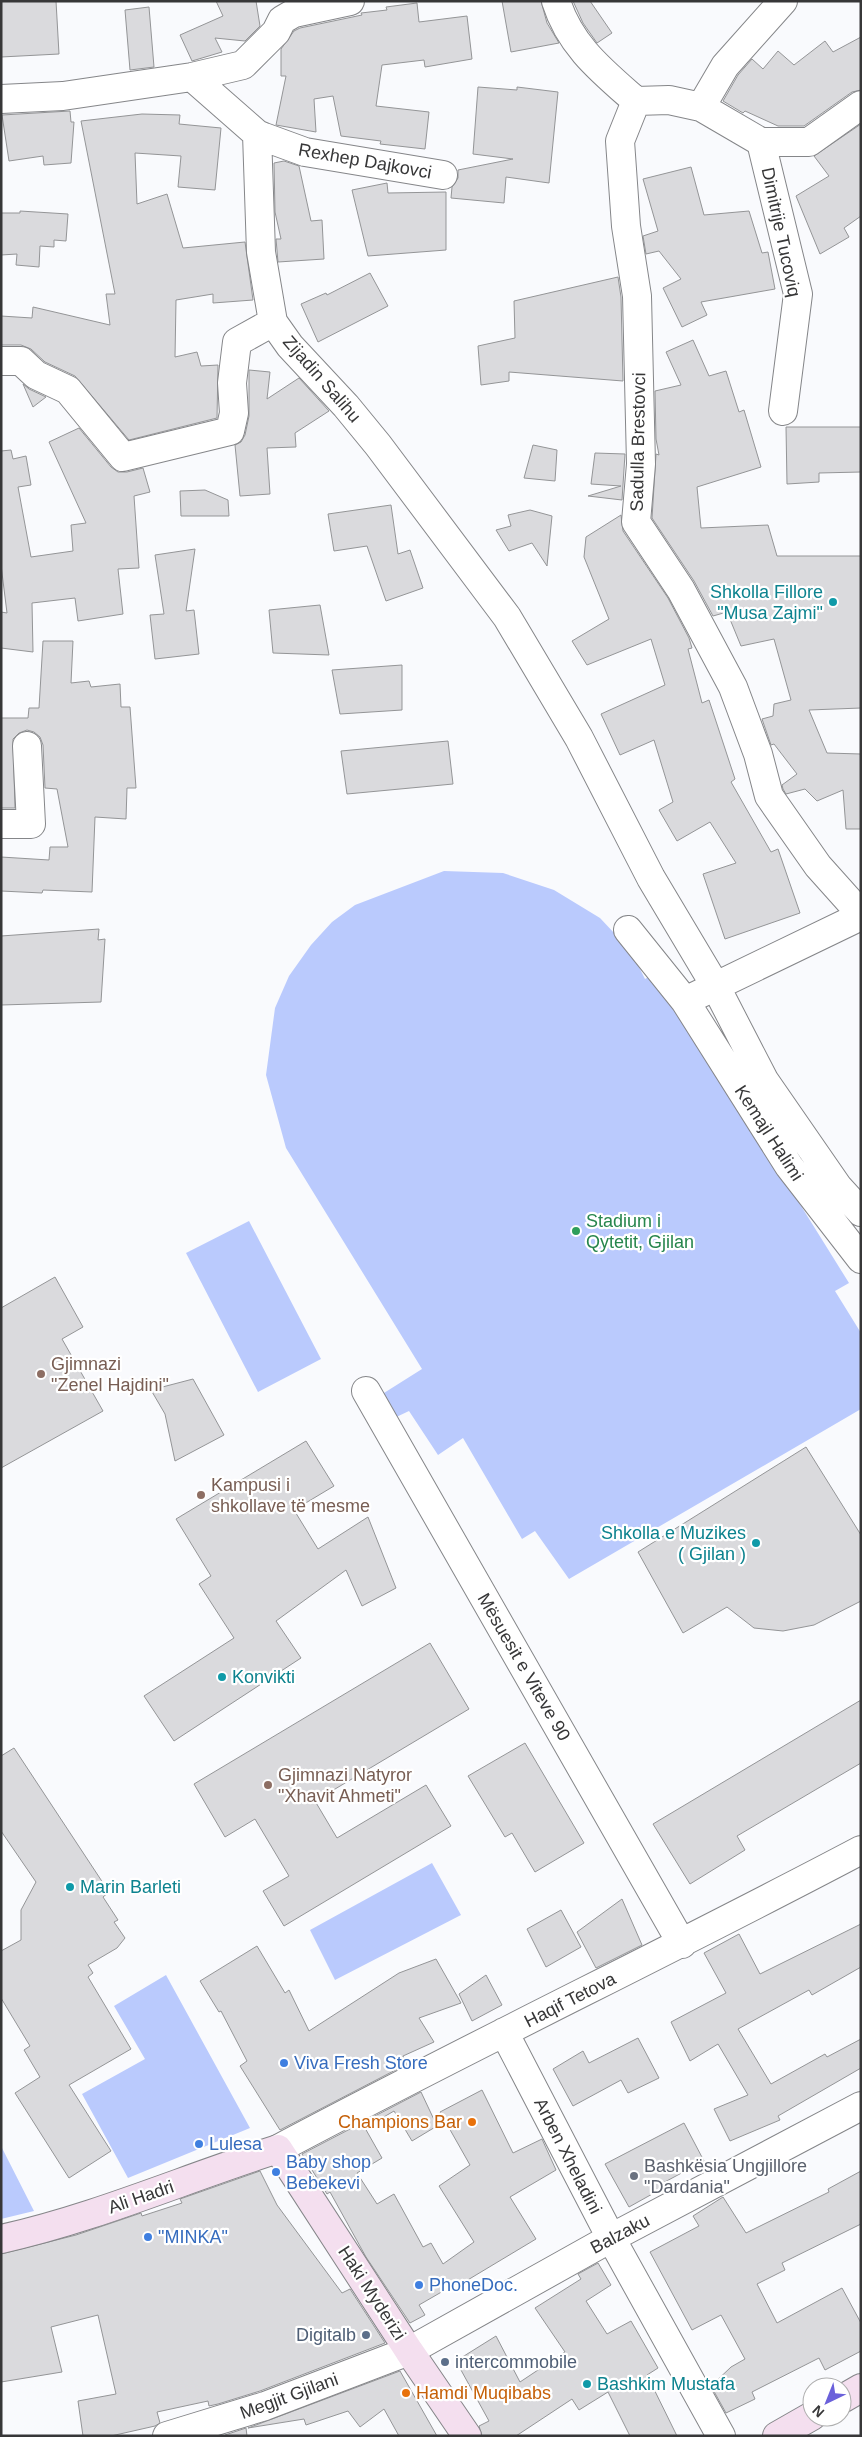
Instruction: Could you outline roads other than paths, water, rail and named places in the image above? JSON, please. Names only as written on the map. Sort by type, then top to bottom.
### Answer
[{"type":"street","points":[[1,99],[63,96],[192,77],[243,65],[276,32],[282,20],[294,13],[350,1]]},
{"type":"street","points":[[556,1],[584,54],[636,100]]},
{"type":"street","points":[[701,107],[726,66],[783,1]]},
{"type":"street","name":"Rexhep Dajkovci","points":[[192,77],[270,139],[305,152],[443,175]]},
{"type":"street","name":"Dimitrije Tucoviq","points":[[636,100],[669,100],[701,107],[761,142],[809,142],[861,105]]},
{"type":"street","name":"Sadulla Brestovci","points":[[636,100],[620,142],[626,226],[637,296],[641,464],[636,522],[681,590],[733,687],[758,754],[769,796],[818,866],[861,915]]},
{"type":"street","name":"Zijadin Salihu","points":[[270,139],[260,252],[273,322],[290,346],[346,406],[468,562],[507,616],[579,738],[651,878],[716,987],[764,1080],[838,1187],[861,1212]]},
{"type":"street","name":"Dimitrije Tucoviq","points":[[761,142],[798,294],[783,411]]},
{"type":"street","points":[[1,360],[21,361],[36,375],[68,390],[123,457],[230,431],[234,412],[232,383],[237,342],[273,322]]},
{"type":"street","points":[[1,824],[31,824],[27,746]]},
{"type":"street","points":[[685,1001],[861,915]]},
{"type":"street","name":"Kemajl Halimi","points":[[628,930],[685,1001],[789,1166],[861,1260]]},
{"type":"street","name":"Mësuesit e Viteve 90","points":[[366,1391],[682,1944]]},
{"type":"street","name":"Haqif Tetova","points":[[278,2149],[427,2069],[682,1944],[861,1850]]},
{"type":"street","name":"Arben Xheladini","points":[[504,2032],[611,2238],[721,2436]]},
{"type":"street","name":"Balzaku","points":[[409,2351],[611,2238],[861,2106]]},
{"type":"street","name":"Ali Hadri","points":[[1,2239],[46,2229],[278,2149]]},
{"type":"street","name":"Haki Myderizi","points":[[278,2149],[409,2351],[467,2436]]},
{"type":"street","name":"Megjit Gjilani","points":[[167,2436],[265,2406],[409,2351]]},
{"type":"street","points":[[777,2436],[802,2422]]},
{"type":"place","name":"Shkolla Fillore \"Musa Zajmi\"","points":[[833,602]]},
{"type":"place","name":"Stadium i Qytetit, Gjilan","points":[[576,1231]]},
{"type":"place","name":"Gjimnazi \"Zenel Hajdini\"","points":[[41,1374]]},
{"type":"place","name":"Kampusi i shkollave të mesme","points":[[201,1495]]},
{"type":"place","name":"Shkolla e Muzikes ( Gjilan )","points":[[756,1543]]},
{"type":"place","name":"Konvikti","points":[[222,1677]]},
{"type":"place","name":"Gjimnazi Natyror \"Xhavit Ahmeti\"","points":[[268,1785]]},
{"type":"place","name":"Marin Barleti","points":[[70,1887]]},
{"type":"place","name":"Viva Fresh Store","points":[[284,2063]]},
{"type":"place","name":"Champions Bar","points":[[472,2122]]},
{"type":"place","name":"Lulesa","points":[[199,2144]]},
{"type":"place","name":"Baby shop Bebekevi","points":[[276,2172]]},
{"type":"place","name":"Bashkësia Ungjillore \"Dardania\"","points":[[634,2176]]},
{"type":"place","name":"\"MINKA\"","points":[[148,2237]]},
{"type":"place","name":"PhoneDoc.","points":[[419,2285]]},
{"type":"place","name":"Digitalb","points":[[366,2335]]},
{"type":"place","name":"intercommobile","points":[[445,2362]]},
{"type":"place","name":"Bashkim Mustafa","points":[[587,2384]]},
{"type":"place","name":"Hamdi Muqibabs","points":[[406,2393]]}]
